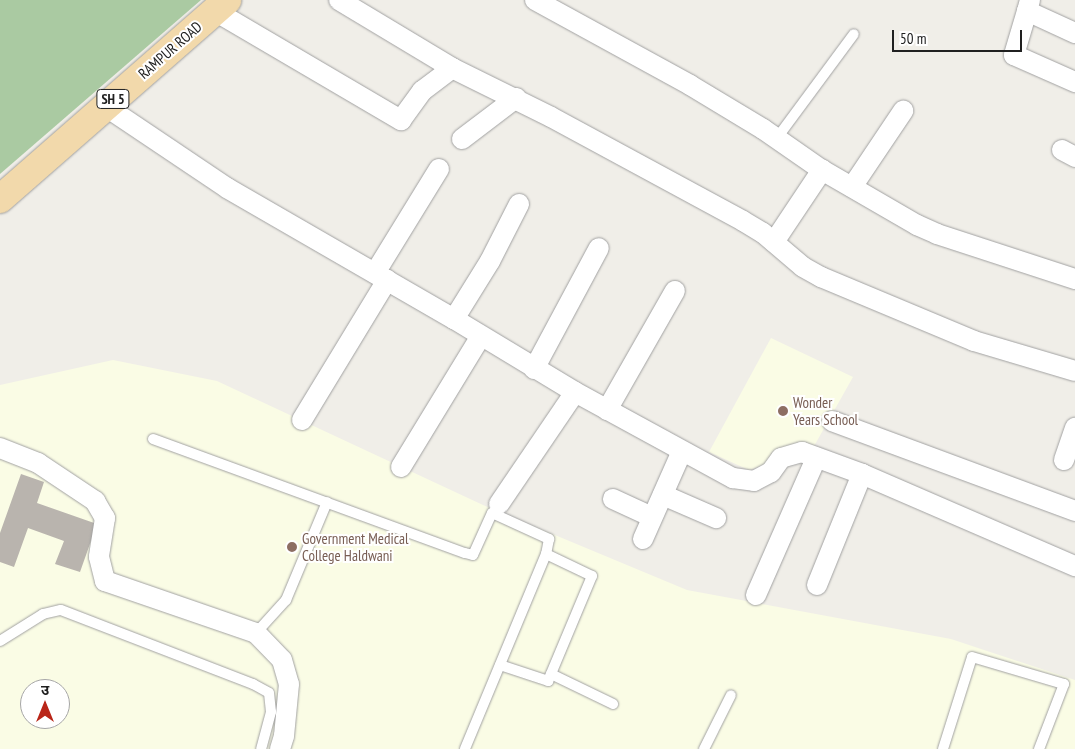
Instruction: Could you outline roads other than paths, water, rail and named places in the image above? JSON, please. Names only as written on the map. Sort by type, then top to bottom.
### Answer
[{"type":"main road","name":"RAMPUR ROAD","points":[[0,199],[221,5]]},
{"type":"street","points":[[339,0],[452,68],[516,98],[743,221],[774,242],[803,267],[820,277],[974,341],[1074,368]]},
{"type":"street","points":[[535,0],[690,85],[778,138],[822,170],[898,215],[938,234],[1075,279]]},
{"type":"street","points":[[221,5],[401,120],[422,91],[452,68]]},
{"type":"street","points":[[1075,33],[1028,6],[1014,55],[1075,82]]},
{"type":"street","points":[[462,139],[516,98]]},
{"type":"street","points":[[106,106],[227,188],[454,319],[575,392],[733,478],[754,481],[771,472],[782,458],[802,452],[862,474],[1075,566]]},
{"type":"street","points":[[852,187],[903,111]]},
{"type":"street","points":[[302,420],[439,169]]},
{"type":"street","points":[[774,242],[822,170]]},
{"type":"street","points":[[454,319],[490,261],[519,204]]},
{"type":"street","points":[[534,368],[599,248]]},
{"type":"street","points":[[607,410],[675,291]]},
{"type":"street","points":[[401,467],[481,336]]},
{"type":"street","points":[[499,504],[575,392]]},
{"type":"street","points":[[832,420],[1075,511]]},
{"type":"street","points":[[1064,460],[1075,428]]},
{"type":"street","points":[[0,448],[38,463],[95,501],[105,518],[99,557],[105,581],[256,632],[282,660],[289,684],[284,736],[280,749]]},
{"type":"street","points":[[643,539],[682,451]]},
{"type":"street","points":[[756,595],[816,458]]},
{"type":"street","points":[[817,585],[862,474]]},
{"type":"street","points":[[662,495],[716,518]]},
{"type":"street","points":[[613,499],[652,517]]},
{"type":"lane","points":[[778,138],[854,34]]},
{"type":"lane","points":[[153,439],[474,555],[492,513],[549,539],[546,554],[466,749]]},
{"type":"lane","points":[[256,632],[286,600],[327,502]]},
{"type":"lane","points":[[500,665],[548,681],[592,576],[546,554]]},
{"type":"lane","points":[[0,641],[43,614],[61,610],[253,684],[269,693],[271,712],[261,749]]},
{"type":"lane","points":[[943,749],[972,657],[1064,684],[1039,749]]},
{"type":"lane","points":[[551,674],[613,704]]},
{"type":"lane","points":[[704,749],[731,695]]},
{"type":"place","name":"Wonder Years School","points":[[783,411]]},
{"type":"place","name":"Government Medical College Haldwani","points":[[292,547]]}]
